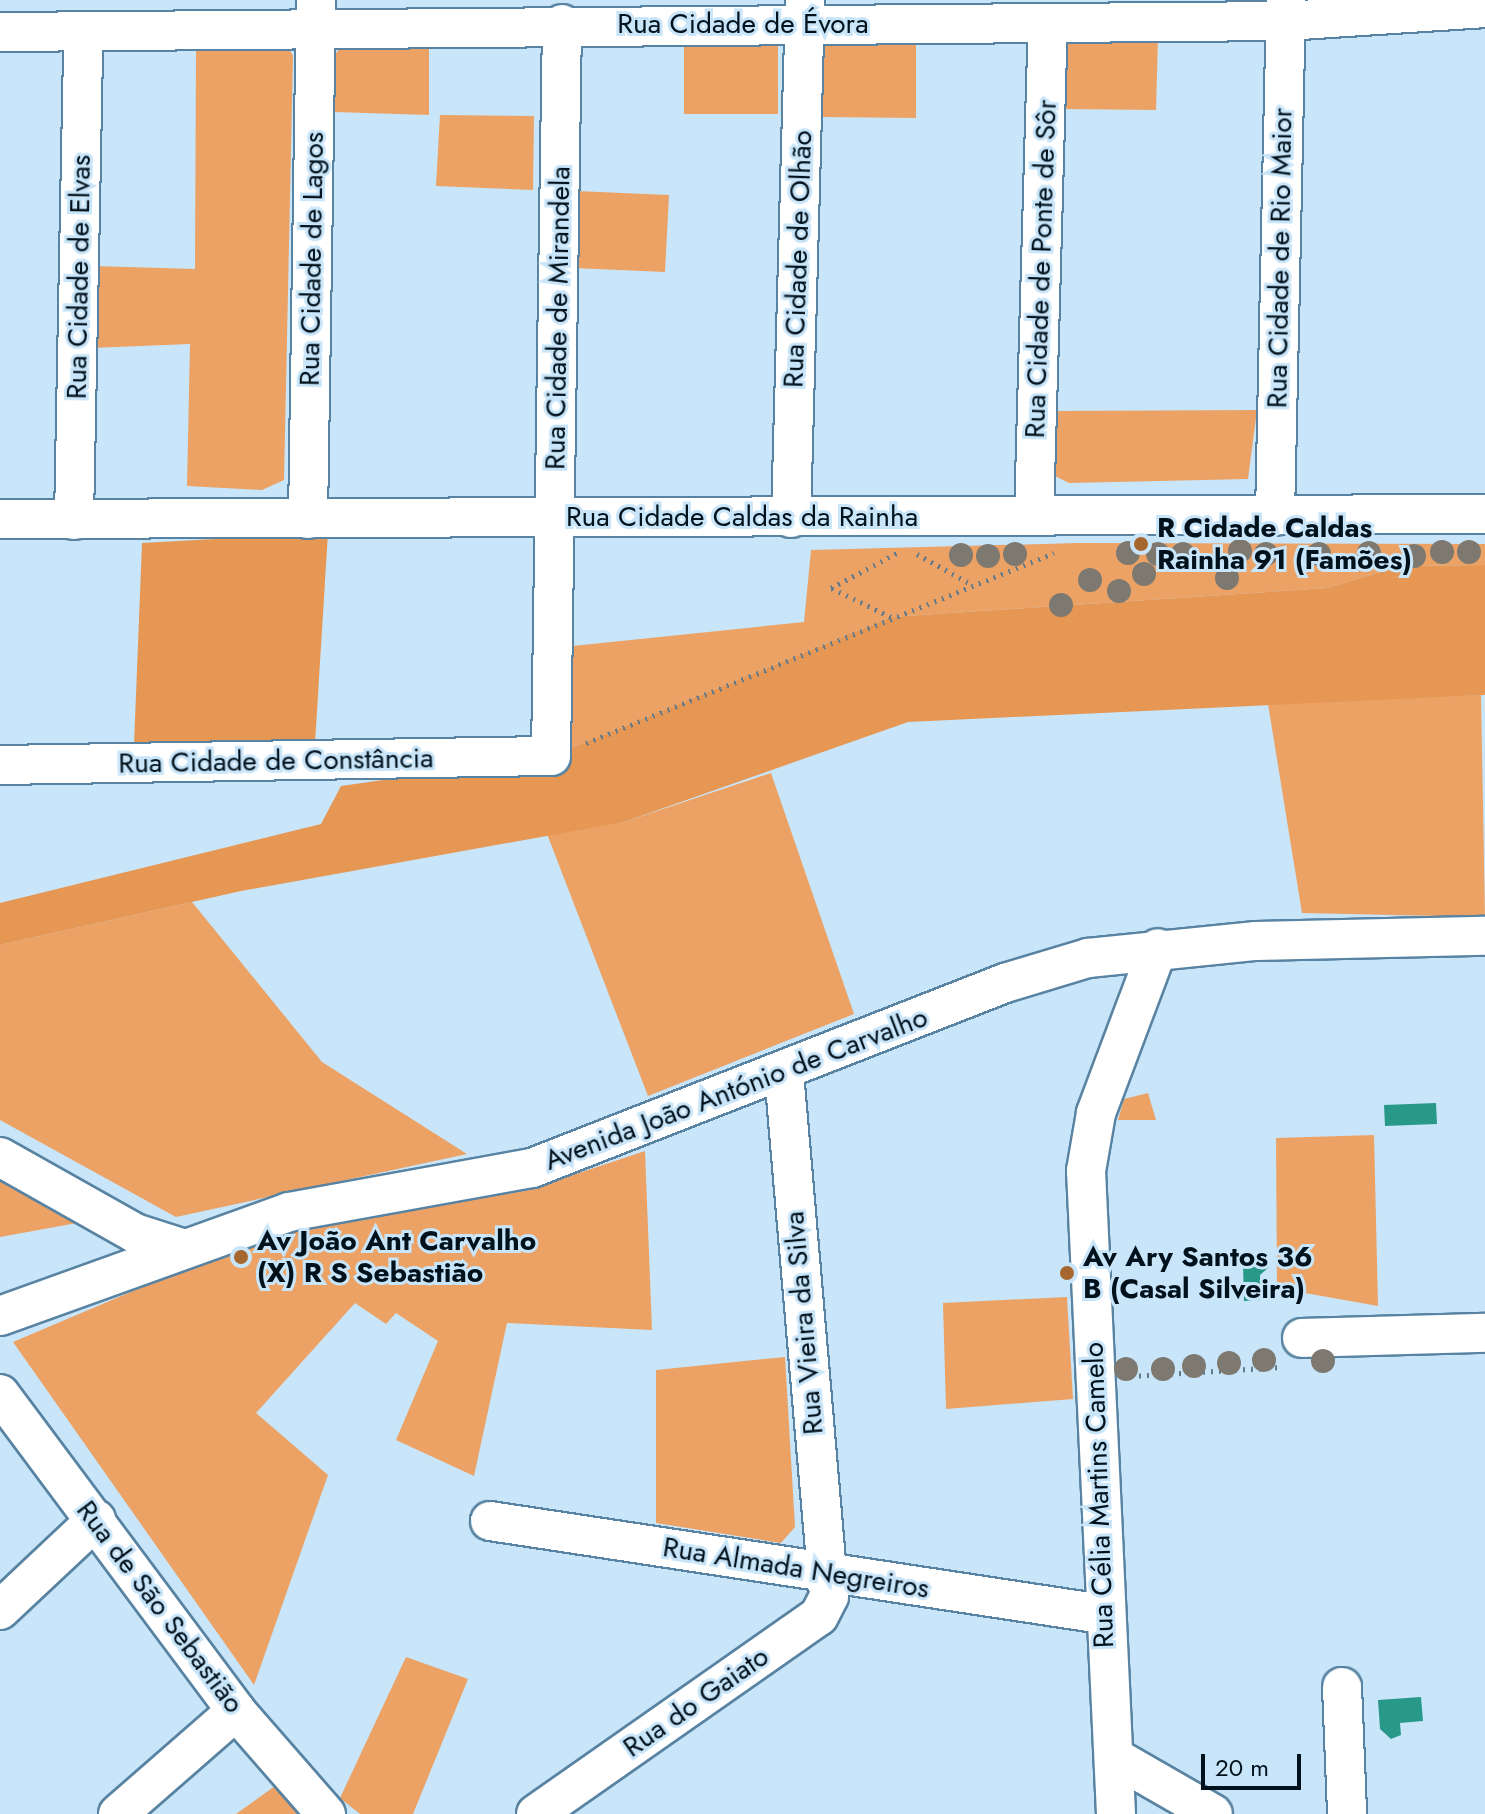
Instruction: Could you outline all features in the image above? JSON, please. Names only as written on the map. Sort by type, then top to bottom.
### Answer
[{"type":"street","name":"Rua Cidade de Évora","points":[[0,32],[83,33],[315,15],[562,24],[804,13],[1048,23],[1285,10],[1485,8]]},
{"type":"street","name":"Rua Cidade de Rio Maior","points":[[1275,516],[1285,10]]},
{"type":"street","name":"Rua Cidade de Olhão","points":[[791,518],[804,13]]},
{"type":"street","name":"Rua Cidade de Lagos","points":[[308,519],[315,15]]},
{"type":"street","name":"Rua Cidade de Ponte de Sôr","points":[[1034,516],[1048,23]]},
{"type":"street","name":"Rua Cidade de Mirandela","points":[[551,756],[562,24]]},
{"type":"street","name":"Rua Cidade de Elvas","points":[[74,520],[83,33]]},
{"type":"street","name":"Rua Cidade Caldas da Rainha","points":[[0,519],[1485,514]]},
{"type":"street","name":"Rua Cidade de Constância","points":[[0,765],[551,756]]},
{"type":"street","name":"Avenida João António de Carvalho","points":[[0,1316],[179,1247],[289,1212],[532,1168],[784,1073],[1005,983],[1088,958],[1158,948],[1485,936]]},
{"type":"street","name":"Rua Célia Martins Camelo","points":[[1116,1814],[1102,1614],[1086,1171],[1096,1113],[1158,948]]},
{"type":"street","name":"Rua Vieira da Silva","points":[[784,1073],[825,1574]]},
{"type":"street","points":[[0,1157],[135,1233],[179,1247]]},
{"type":"street","points":[[1302,1338],[1485,1333]]},
{"type":"street","name":"Rua de São Sebastião","points":[[0,1394],[236,1711],[326,1814]]},
{"type":"street","points":[[0,1610],[96,1520]]},
{"type":"street","name":"Rua Almada Negreiros","points":[[490,1521],[1102,1614]]},
{"type":"street","name":"Rua do Gaiato","points":[[536,1814],[819,1616],[829,1596],[825,1574]]},
{"type":"street","points":[[1342,1687],[1347,1814]]},
{"type":"street","points":[[118,1814],[236,1711]]},
{"type":"street","points":[[1114,1757],[1213,1814]]},
{"type":"path","points":[[891,617],[831,588],[906,548],[972,584]]},
{"type":"path","points":[[551,756],[1066,548]]},
{"type":"path","points":[[1095,1378],[1283,1367],[1302,1338]]},
{"type":"shaded area","points":[[1061,35],[1158,37],[1156,110],[1060,109]]},
{"type":"shaded area","points":[[684,36],[778,36],[778,114],[684,114]]},
{"type":"shaded area","points":[[822,37],[916,37],[916,118],[821,117]]},
{"type":"shaded area","points":[[429,39],[429,115],[334,112],[336,53],[343,45]]},
{"type":"shaded area","points":[[285,41],[293,56],[284,480],[262,490],[187,486],[190,344],[91,348],[93,266],[195,269],[196,47]]},
{"type":"shaded area","points":[[440,115],[534,116],[533,190],[436,186]]},
{"type":"shaded area","points":[[576,191],[669,195],[665,272],[573,268]]},
{"type":"shaded area","points":[[1257,410],[1248,479],[1069,483],[1055,476],[1056,411]]},
{"type":"shaded area","points":[[328,533],[315,743],[134,745],[142,543]]},
{"type":"shaded area","points":[[1079,543],[1485,544],[1485,565],[1401,566],[1327,588],[891,617],[551,756],[553,648],[804,622],[811,550]]},
{"type":"shaded area","points":[[1485,565],[1485,695],[908,722],[624,822],[241,891],[0,945],[0,903],[321,824],[341,786],[551,756],[891,617],[1327,588],[1401,566]]},
{"type":"shaded area","points":[[1481,695],[1485,917],[1302,913],[1268,704]]},
{"type":"shaded area","points":[[771,773],[854,1014],[648,1096],[547,834],[624,822]]},
{"type":"shaded area","points":[[192,902],[322,1062],[467,1154],[176,1217],[0,1120],[0,945]]},
{"type":"shaded area","points":[[1148,1093],[1156,1120],[1118,1120],[1124,1099]]},
{"type":"shaded area","points":[[1436,1103],[1437,1124],[1385,1126],[1384,1105]]},
{"type":"shaded area","points":[[1374,1135],[1378,1306],[1277,1288],[1276,1138]]},
{"type":"shaded area","points":[[645,1151],[652,1330],[507,1323],[474,1476],[396,1440],[438,1341],[396,1313],[386,1324],[355,1303],[256,1413],[328,1475],[254,1685],[13,1342],[279,1229],[525,1191]]},
{"type":"shaded area","points":[[0,1177],[77,1223],[0,1237]]},
{"type":"shaded area","points":[[1262,1260],[1269,1267],[1260,1275],[1260,1300],[1244,1301],[1243,1264]]},
{"type":"shaded area","points":[[1067,1297],[1073,1399],[946,1409],[943,1303]]},
{"type":"shaded area","points":[[785,1357],[795,1527],[781,1543],[656,1523],[656,1370]]},
{"type":"shaded area","points":[[406,1657],[468,1679],[413,1814],[360,1814],[340,1798]]},
{"type":"shaded area","points":[[1421,1697],[1423,1721],[1400,1723],[1401,1735],[1391,1739],[1380,1729],[1378,1700]]},
{"type":"shaded area","points":[[275,1786],[299,1814],[236,1814]]},
{"type":"place","name":"R Cidade Caldas Rainha 91 (Famões)","points":[[1141,544]]},
{"type":"place","name":"Av João Ant Carvalho (X) R S Sebastião","points":[[241,1257]]},
{"type":"place","name":"Av Ary Santos 36 B (Casal Silveira)","points":[[1067,1273]]}]
